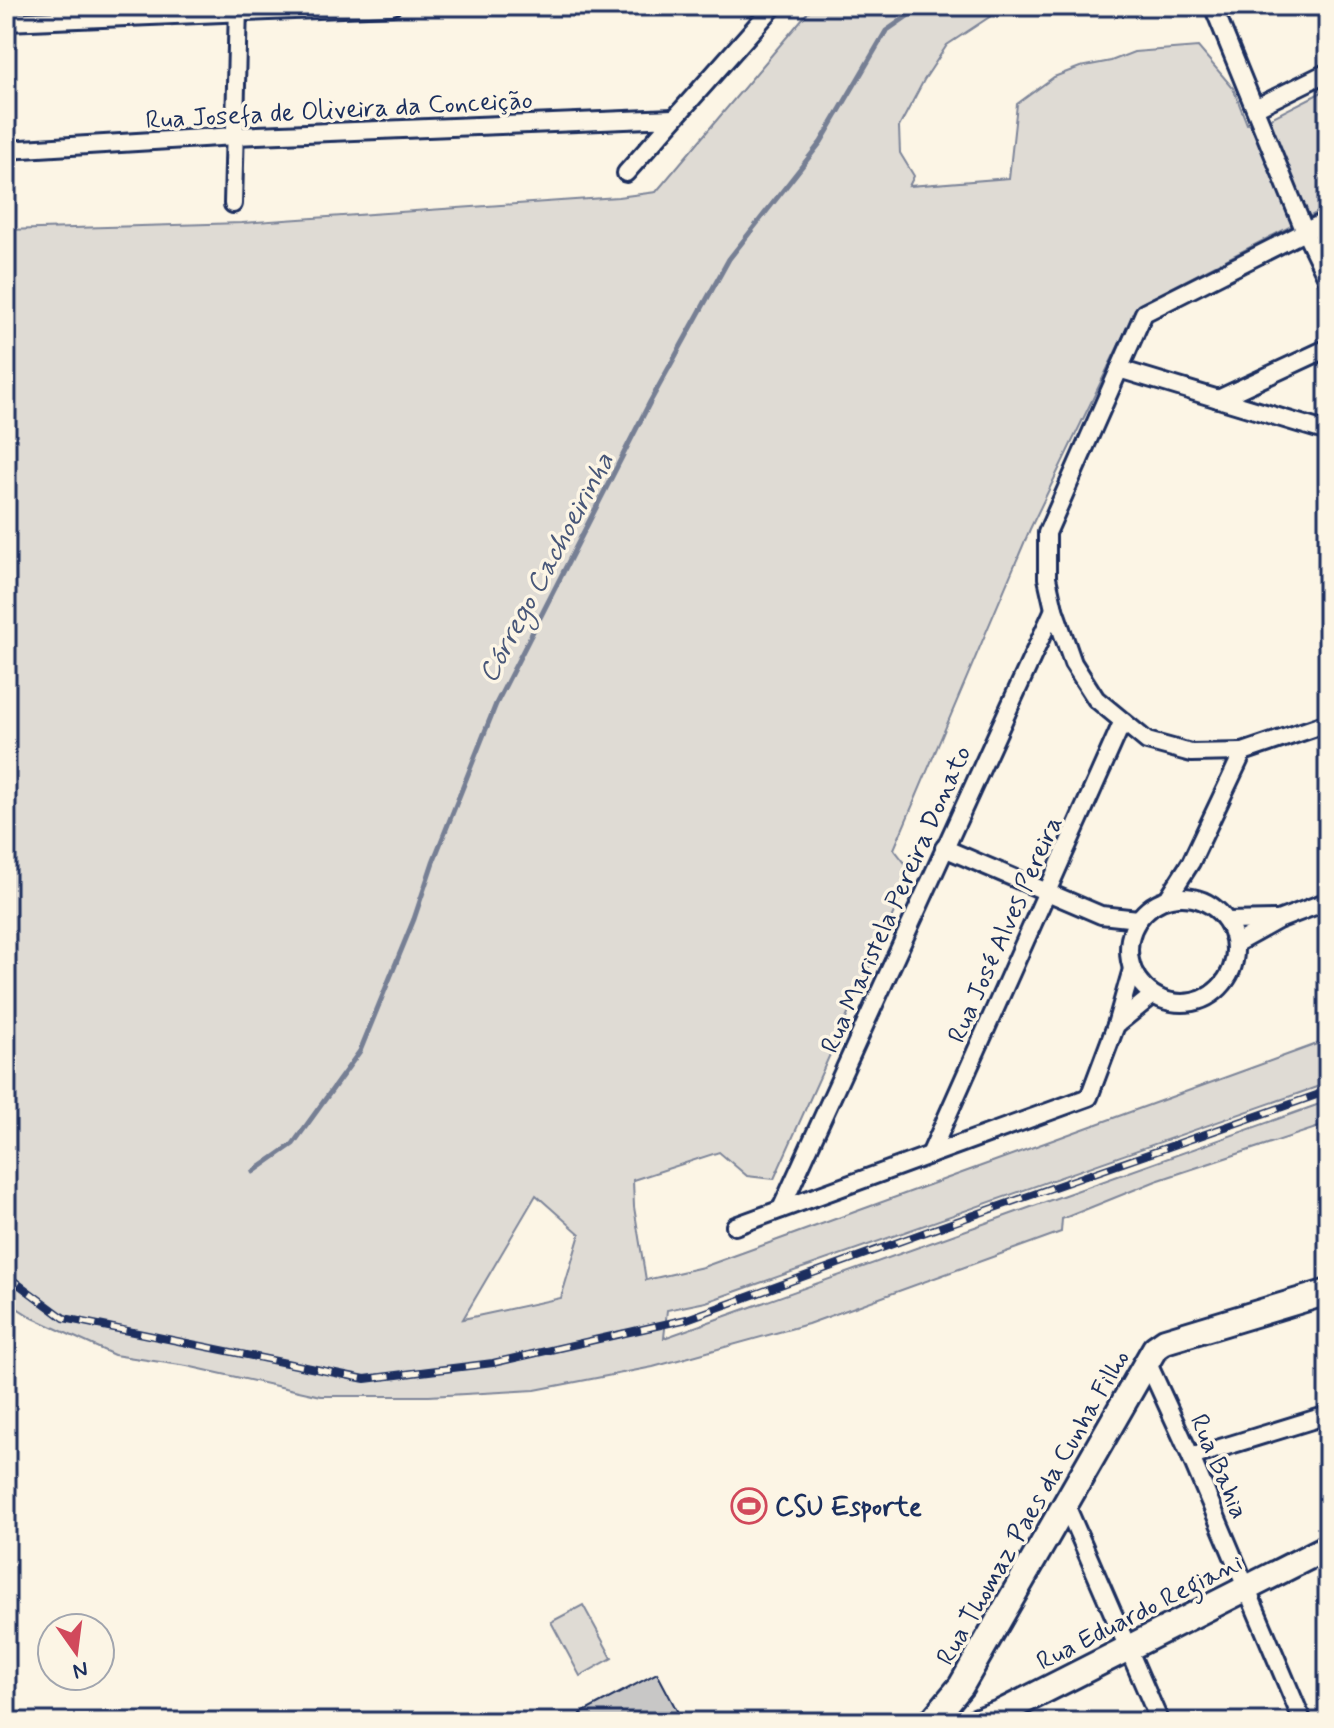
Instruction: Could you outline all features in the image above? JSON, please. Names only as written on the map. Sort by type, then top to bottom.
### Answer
[{"type":"street","points":[[53,19],[64,6]]},
{"type":"street","points":[[6,22],[238,9],[392,6]]},
{"type":"street","points":[[626,173],[774,6]]},
{"type":"street","points":[[1213,6],[1305,232],[1328,280]]},
{"type":"street","points":[[233,204],[238,9]]},
{"type":"street","points":[[1255,108],[1328,72]]},
{"type":"street","name":"Rua Josefa de Oliveira da Conceição","points":[[6,150],[235,136],[673,118]]},
{"type":"street","points":[[1328,220],[1144,313],[1047,533],[1047,578],[1073,663],[1096,699],[1147,741],[1191,753],[1243,752],[1328,723]]},
{"type":"street","points":[[1218,399],[1328,348]]},
{"type":"street","points":[[1119,369],[1328,432]]},
{"type":"street","name":"Rua Maristela Pereira Donato","points":[[781,1209],[1054,609]]},
{"type":"street","name":"Rua José Alves Pereira","points":[[930,1155],[1122,723]]},
{"type":"street","points":[[1168,898],[1191,862],[1243,752]]},
{"type":"street","points":[[944,848],[1101,915],[1138,919]]},
{"type":"street","points":[[1191,862],[1196,898]]},
{"type":"street","points":[[735,1226],[1089,1097],[1116,1025],[1132,969],[1129,944],[1138,919],[1151,906],[1168,898],[1196,898],[1214,907],[1227,921],[1235,944],[1230,973],[1210,995],[1181,1003],[1153,995],[1141,984],[1132,969]]},
{"type":"street","points":[[1235,944],[1278,920],[1328,901]]},
{"type":"street","points":[[1101,915],[1129,944]]},
{"type":"street","points":[[1227,921],[1278,920]]},
{"type":"street","points":[[1116,1025],[1153,995]]},
{"type":"street","name":"Rua Thomaz Paes da Cunha Filho","points":[[931,1722],[961,1686],[1155,1348],[1165,1341],[1328,1292]]},
{"type":"street","name":"Rua Bahia","points":[[1147,1361],[1303,1722]]},
{"type":"street","points":[[1191,1457],[1328,1415]]},
{"type":"street","points":[[1066,1505],[1160,1722]]},
{"type":"street","name":"Rua Eduardo Regiani","points":[[975,1722],[1002,1717],[1245,1587],[1328,1547]]},
{"type":"street","points":[[961,1686],[965,1722]]},
{"type":"shaded area","points":[[813,6],[1006,6],[947,45],[924,80],[899,127],[900,153],[914,176],[909,186],[1009,178],[1017,104],[1054,77],[1134,52],[1198,47],[1233,88],[1247,124],[1261,123],[1328,89],[1328,207],[1138,305],[1030,529],[894,849],[912,872],[774,1179],[747,1176],[719,1152],[633,1180],[634,1207],[646,1280],[703,1267],[1328,1040],[1328,1083],[706,1302],[667,1310],[664,1338],[1328,1101],[1328,1124],[1156,1181],[1062,1219],[1061,1232],[808,1324],[653,1367],[535,1390],[429,1396],[321,1396],[187,1366],[114,1355],[33,1318],[6,1301],[6,230],[242,223],[656,192]],"holes":[[[536,1195],[580,1234],[561,1298],[463,1319]]]},
{"type":"shaded area","points":[[583,1605],[612,1658],[580,1676],[551,1622]]},
{"type":"building","points":[[657,1673],[683,1722],[584,1722],[580,1714]]},
{"type":"waterway","name":"Córrego Cachoeirinha","points":[[253,1172],[293,1144],[360,1051],[496,704],[650,402],[729,259],[821,142],[886,31],[922,6]]},
{"type":"railway","points":[[6,1275],[64,1318],[365,1379],[493,1363],[687,1319],[1328,1091]]},
{"type":"place","name":"CSU Esporte","points":[[749,1506]]}]
